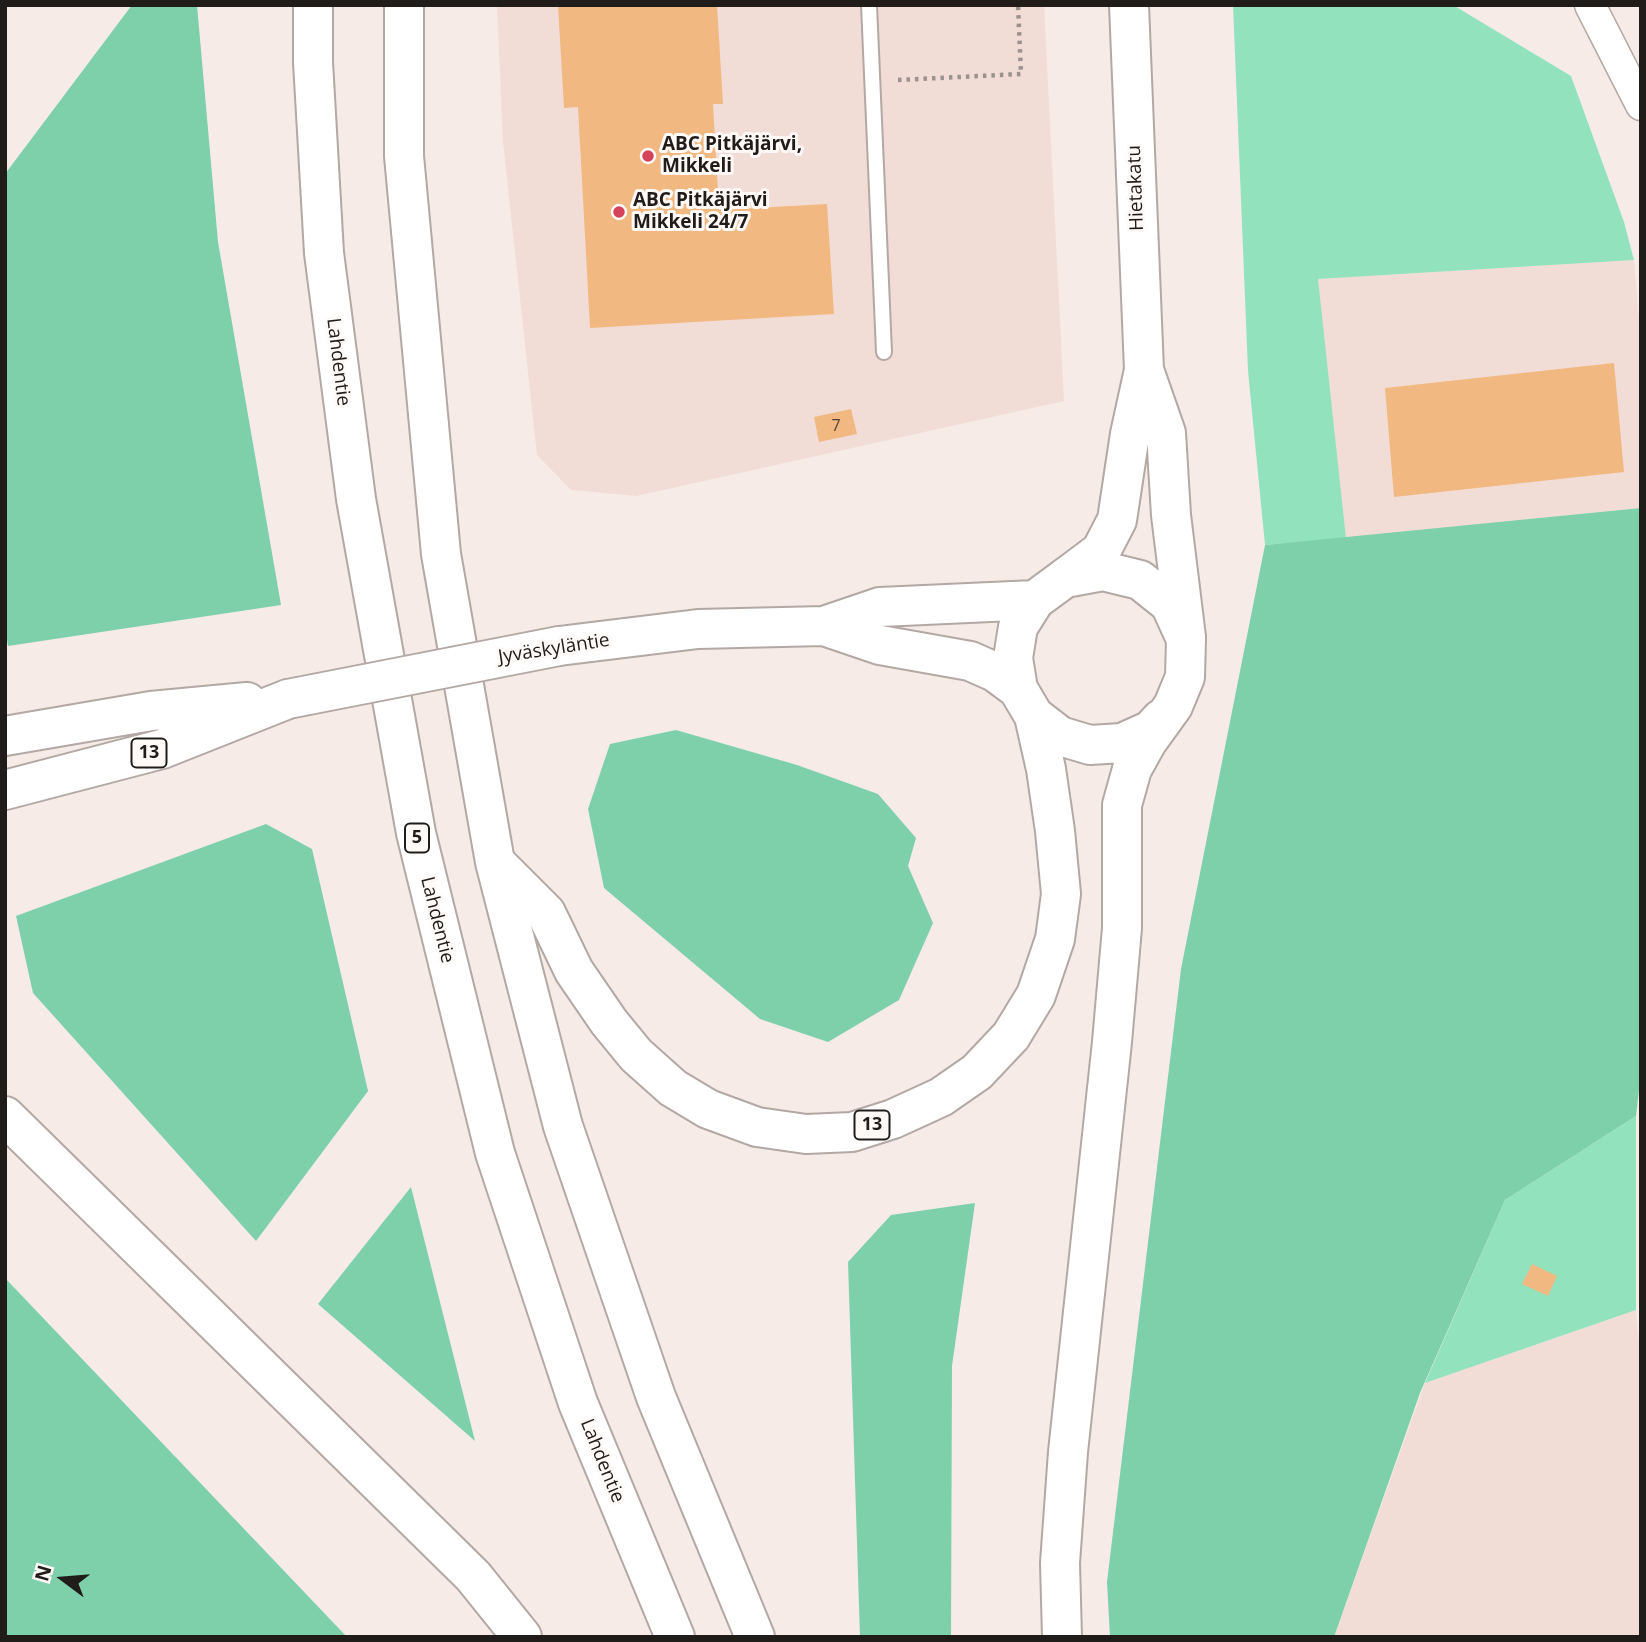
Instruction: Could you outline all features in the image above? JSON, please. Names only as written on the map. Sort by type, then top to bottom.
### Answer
[{"type":"main road","name":"Lahdentie","points":[[313,5],[313,62],[324,253],[356,499],[416,833],[495,1153],[578,1403],[675,1637]]},
{"type":"main road","points":[[404,5],[404,156],[441,554],[495,862],[563,1126],[656,1397],[755,1637]]},
{"type":"main road","name":"Hietakatu","points":[[1065,578],[1101,551],[1117,520],[1130,434],[1144,370],[1129,5]]},
{"type":"main road","name":"Hietakatu","points":[[1144,370],[1166,433],[1174,539],[1186,639]]},
{"type":"main road","points":[[1062,1637],[1060,1563],[1068,1452],[1122,928],[1122,804],[1132,769],[1147,742],[1173,706],[1185,677],[1186,639],[1170,604],[1140,580],[1103,570],[1065,578],[1035,600],[1018,627],[1013,658],[1026,703],[1060,736],[1090,745],[1122,743],[1151,730],[1173,706]]},
{"type":"main road","name":"Jyväskyläntie","points":[[5,736],[150,711],[288,699],[559,646],[698,629],[824,626],[880,607],[1035,600]]},
{"type":"main road","name":"Jyväskyläntie","points":[[824,626],[880,645],[970,661],[995,672],[1026,703]]},
{"type":"main road","name":"Jyväskyläntie","points":[[5,790],[162,749],[288,699]]},
{"type":"main road","name":"13","points":[[495,862],[546,913],[574,971],[609,1022],[636,1055],[673,1088],[708,1109],[757,1127],[806,1134],[852,1132],[893,1119],[941,1097],[977,1072],[1011,1036],[1037,995],[1055,939],[1061,894],[1046,769],[1026,703]]},
{"type":"main road","points":[[5,1116],[473,1576],[522,1637]]},
{"type":"street","points":[[1590,5],[1641,105]]},
{"type":"lane","points":[[869,5],[884,352]]},
{"type":"path","points":[[872,81],[1021,74],[1018,5]]},
{"type":"shaded area","points":[[497,5],[1044,5],[1064,401],[636,496],[571,490],[537,455],[503,142]]},
{"type":"shaded area","points":[[1634,260],[1641,342],[1641,508],[1346,538],[1317,279]]},
{"type":"shaded area","points":[[1636,1310],[1641,1365],[1641,1637],[1334,1637],[1425,1383]]},
{"type":"green space","points":[[132,5],[197,5],[218,242],[281,605],[8,646],[5,625],[5,174]]},
{"type":"green space","points":[[1233,5],[1453,5],[1571,76],[1624,222],[1634,260],[1318,279],[1346,538],[1265,545],[1248,371]]},
{"type":"green space","points":[[1641,508],[1641,1072],[1636,1116],[1505,1200],[1420,1393],[1334,1637],[1110,1637],[1107,1582],[1181,969],[1265,545]]},
{"type":"green space","points":[[676,730],[797,765],[878,794],[916,838],[908,866],[933,923],[899,1000],[828,1042],[760,1019],[604,888],[588,809],[610,744]]},
{"type":"green space","points":[[266,824],[312,849],[368,1091],[256,1241],[33,993],[16,916]]},
{"type":"green space","points":[[1636,1116],[1636,1310],[1425,1383],[1505,1200]]},
{"type":"green space","points":[[411,1187],[475,1441],[318,1304]]},
{"type":"green space","points":[[975,1203],[952,1366],[951,1637],[860,1637],[848,1262],[891,1215]]},
{"type":"green space","points":[[5,1278],[347,1637],[5,1637]]},
{"type":"building","name":"ABC Pitkäjärvi, Mikkeli","points":[[558,5],[717,5],[723,104],[713,104],[719,210],[827,204],[834,314],[590,328],[578,107],[564,108]]},
{"type":"building","points":[[1614,363],[1624,472],[1394,497],[1385,388]]},
{"type":"building","points":[[851,409],[857,434],[819,442],[814,417]]},
{"type":"building","points":[[1532,1264],[1557,1276],[1548,1296],[1522,1284]]},
{"type":"place","name":"ABC Pitkäjärvi, Mikkeli","points":[[648,156]]},
{"type":"place","name":"ABC Pitkäjärvi Mikkeli 24/7","points":[[619,212]]}]
